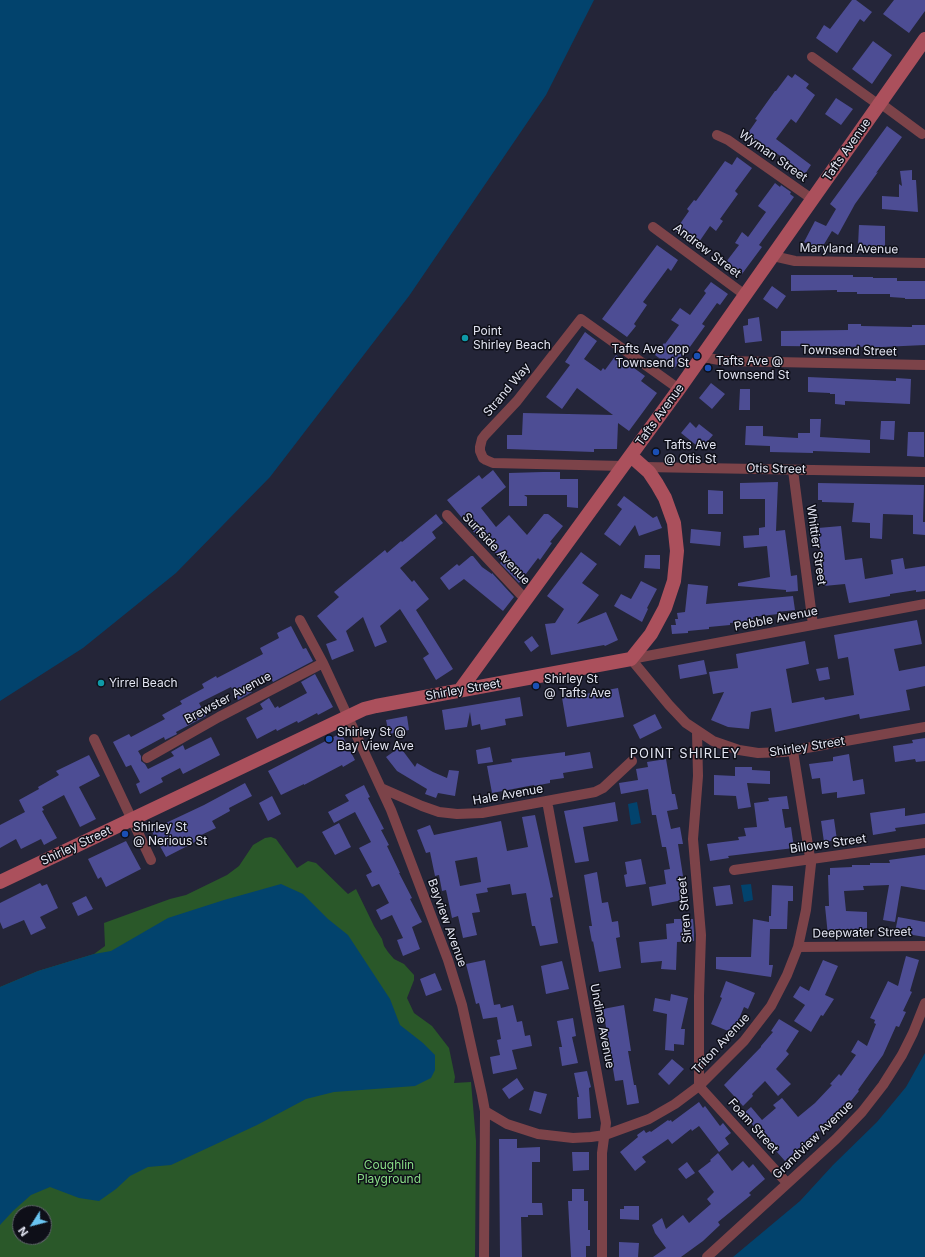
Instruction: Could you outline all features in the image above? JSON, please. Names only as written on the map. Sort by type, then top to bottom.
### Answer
[{"type":"main road","name":"Tafts Avenue","points":[[460,690],[702,357],[925,39]]},
{"type":"main road","points":[[627,461],[644,467],[657,484],[671,514],[676,537],[677,561],[671,590],[661,617],[651,634],[631,659]]},
{"type":"main road","name":"Shirley Street","points":[[0,882],[347,717],[372,707],[631,659]]},
{"type":"street","points":[[812,57],[922,134]]},
{"type":"street","name":"Wyman Street","points":[[717,135],[728,140],[812,199]]},
{"type":"street","name":"Andrew Street","points":[[653,227],[745,295]]},
{"type":"street","name":"Maryland Avenue","points":[[773,256],[795,261],[925,263]]},
{"type":"street","name":"Strand Way","points":[[627,461],[507,464],[486,460],[480,452],[482,439],[517,401],[580,319],[679,389]]},
{"type":"street","name":"Townsend Street","points":[[702,357],[725,361],[925,365]]},
{"type":"street","name":"Otis Street","points":[[644,467],[925,472]]},
{"type":"street","name":"Whittier Street","points":[[793,470],[814,625]]},
{"type":"street","name":"Surfside Avenue","points":[[447,515],[526,600]]},
{"type":"street","name":"Pebble Avenue","points":[[631,659],[925,604]]},
{"type":"street","name":"Bayview Avenue","points":[[300,620],[323,664],[381,788],[396,823],[452,971],[468,1027],[484,1111],[484,1257]]},
{"type":"street","name":"Shirley Street","points":[[631,659],[678,716],[697,732],[713,741],[739,750],[758,754],[777,753],[925,727]]},
{"type":"street","name":"Brewster Avenue","points":[[147,758],[213,720],[323,664]]},
{"type":"street","name":"Siren Street","points":[[697,732],[698,776],[693,839],[701,935],[699,1086]]},
{"type":"street","points":[[94,739],[151,860]]},
{"type":"street","name":"Triton Avenue","points":[[484,1111],[507,1124],[547,1136],[573,1138],[605,1135],[634,1125],[662,1112],[699,1086],[738,1048],[762,1020],[783,983],[798,947],[808,899],[811,860],[793,751]]},
{"type":"street","name":"Hale Avenue","points":[[381,788],[432,809],[457,814],[482,813],[599,791],[632,761]]},
{"type":"street","name":"Undine Avenue","points":[[547,801],[606,1123],[602,1153],[602,1257]]},
{"type":"street","name":"Billows Street","points":[[734,870],[925,843]]},
{"type":"street","name":"Deepwater Street","points":[[798,947],[925,946]]},
{"type":"street","name":"Grandview Avenue","points":[[707,1257],[846,1130],[877,1094],[908,1044],[925,1003]]},
{"type":"street","name":"Foam Street","points":[[699,1086],[787,1183]]},
{"type":"green space","name":"Coughlin Playground","points":[[271,837],[276,839],[297,868],[308,861],[316,863],[348,894],[356,889],[388,952],[394,959],[404,964],[414,975],[414,980],[407,998],[414,1013],[432,1026],[449,1048],[455,1077],[454,1083],[471,1082],[476,1141],[475,1257],[0,1257],[0,987],[38,971],[94,954],[105,946],[104,923],[170,899],[186,895],[227,875],[239,866],[253,845],[265,838]]},
{"type":"water","points":[[0,0],[594,0],[546,95],[409,296],[270,477],[176,573],[83,648],[0,701]]},
{"type":"water","points":[[637,802],[641,823],[631,825],[628,804]]},
{"type":"water","points":[[281,884],[303,894],[328,919],[348,935],[390,999],[400,1025],[423,1043],[435,1055],[435,1070],[431,1078],[415,1086],[334,1092],[306,1099],[257,1125],[171,1165],[148,1167],[130,1176],[116,1189],[99,1201],[79,1198],[50,1187],[31,1195],[20,1205],[12,1205],[12,1212],[0,1225],[0,987],[38,971],[94,954],[111,951],[168,918]]},
{"type":"water","points":[[751,884],[753,900],[744,902],[741,885]]},
{"type":"water","points":[[925,1053],[925,1257],[733,1257],[800,1201],[833,1165],[877,1122],[906,1087]]},
{"type":"building","points":[[852,0],[856,0],[872,12],[864,22],[860,19],[837,53],[816,38],[824,25],[830,29]]},
{"type":"building","points":[[894,0],[925,0],[925,11],[909,33],[883,14]]},
{"type":"building","points":[[873,41],[892,55],[872,84],[852,69]]},
{"type":"building","points":[[795,74],[809,84],[806,88],[815,95],[796,123],[791,119],[776,139],[811,165],[805,174],[768,147],[765,152],[745,137],[757,120],[755,119],[775,91],[788,75],[792,78]]},
{"type":"building","points":[[836,98],[853,109],[841,125],[825,114]]},
{"type":"building","points":[[887,126],[902,137],[855,204],[838,235],[832,231],[820,251],[804,242],[815,221],[826,226],[836,209],[830,204]]},
{"type":"building","points":[[737,157],[752,168],[735,191],[738,194],[720,219],[723,221],[716,231],[710,226],[699,242],[693,238],[690,242],[675,231],[689,211],[687,209],[694,200],[696,201],[725,161],[732,165]]},
{"type":"building","points":[[912,170],[912,180],[916,180],[918,212],[882,209],[882,196],[899,197],[899,184],[902,186],[900,171]]},
{"type":"building","points":[[775,183],[791,192],[790,194],[794,197],[759,245],[762,247],[742,274],[726,262],[739,245],[735,243],[742,232],[748,237],[766,212],[758,206]]},
{"type":"building","points":[[859,225],[885,226],[885,247],[858,246]]},
{"type":"building","points":[[657,245],[678,260],[671,271],[668,268],[643,302],[647,305],[634,324],[636,326],[627,337],[602,319]]},
{"type":"building","points":[[791,275],[853,275],[853,277],[897,278],[897,281],[925,281],[925,299],[905,299],[890,297],[890,294],[857,294],[857,292],[837,292],[837,290],[791,291]]},
{"type":"building","points":[[711,282],[728,294],[720,305],[717,303],[702,324],[705,326],[674,369],[655,355],[679,325],[671,320],[680,308],[690,315],[706,293],[704,291]]},
{"type":"building","points":[[772,286],[786,296],[777,309],[763,299]]},
{"type":"building","points":[[759,317],[762,341],[745,343],[743,326],[748,325],[748,319]]},
{"type":"building","points":[[848,324],[861,324],[861,326],[912,327],[912,325],[925,325],[925,345],[882,347],[781,346],[781,331],[848,330]]},
{"type":"building","points":[[585,332],[597,341],[584,359],[601,371],[603,368],[605,370],[616,355],[645,376],[641,381],[657,393],[629,431],[618,423],[617,449],[594,449],[594,452],[507,449],[507,435],[522,435],[523,413],[613,415],[577,388],[562,409],[546,397],[570,365],[565,362]]},
{"type":"building","points":[[808,377],[896,381],[896,378],[911,379],[910,404],[845,401],[845,405],[835,404],[835,394],[808,392]]},
{"type":"building","points":[[711,383],[725,394],[712,409],[699,398]]},
{"type":"building","points":[[740,389],[750,389],[750,410],[739,410]]},
{"type":"building","points":[[810,419],[821,419],[820,437],[870,440],[870,453],[813,451],[813,453],[770,452],[770,446],[745,445],[746,426],[763,426],[763,436],[798,438],[798,433],[810,433]]},
{"type":"building","points":[[881,421],[895,421],[894,440],[880,439]]},
{"type":"building","points":[[690,422],[696,428],[699,424],[713,435],[701,449],[681,433]]},
{"type":"building","points":[[908,432],[924,432],[924,457],[907,456]]},
{"type":"building","points":[[493,470],[506,487],[481,508],[496,527],[509,515],[527,535],[544,514],[548,514],[563,526],[550,542],[552,543],[540,560],[538,558],[519,583],[500,563],[502,561],[480,534],[477,536],[447,500],[479,475],[482,479]]},
{"type":"building","points":[[560,472],[560,479],[578,479],[578,508],[567,507],[567,495],[524,495],[527,497],[527,506],[509,506],[509,473]]},
{"type":"building","points":[[778,482],[776,531],[785,530],[791,576],[797,575],[798,591],[786,592],[786,590],[738,586],[738,583],[770,577],[767,546],[744,548],[743,536],[759,535],[759,528],[765,527],[765,499],[740,499],[740,483]]},
{"type":"building","points":[[818,483],[924,485],[923,522],[925,522],[925,535],[913,534],[913,515],[883,514],[882,539],[870,538],[870,523],[852,522],[854,503],[822,502],[822,500],[818,500]]},
{"type":"building","points":[[708,490],[723,491],[723,514],[708,514]]},
{"type":"building","points":[[624,496],[653,518],[657,516],[662,528],[639,536],[635,525],[620,546],[604,534],[622,509],[617,505]]},
{"type":"building","points":[[436,514],[443,523],[432,532],[436,538],[400,568],[412,582],[414,580],[429,599],[416,610],[453,669],[436,680],[423,658],[429,654],[400,609],[380,626],[387,642],[375,647],[363,617],[346,631],[354,651],[332,660],[326,644],[337,640],[317,616],[339,597],[334,592],[385,550],[387,553]]},
{"type":"building","points":[[841,526],[845,560],[862,558],[865,579],[893,574],[891,560],[903,558],[905,569],[925,566],[925,591],[916,592],[916,590],[890,594],[890,596],[849,603],[845,584],[824,586],[818,528]]},
{"type":"building","points":[[691,529],[721,532],[720,546],[690,543]]},
{"type":"building","points":[[581,552],[597,564],[582,583],[599,595],[577,624],[606,612],[618,640],[605,646],[551,655],[545,624],[555,623],[564,609],[547,596]]},
{"type":"building","points":[[645,555],[660,555],[660,569],[644,568]]},
{"type":"building","points":[[473,556],[482,567],[492,573],[514,597],[503,611],[464,579],[449,590],[440,578],[457,564],[459,566]]},
{"type":"building","points":[[641,581],[657,589],[647,608],[648,609],[642,622],[614,606],[621,594],[631,599]]},
{"type":"building","points":[[688,584],[708,586],[706,604],[793,596],[795,610],[753,617],[753,621],[730,623],[730,625],[709,627],[709,629],[688,631],[688,633],[672,634],[671,625],[676,625],[675,619],[678,619],[677,613],[685,612]]},
{"type":"building","points":[[917,620],[922,644],[894,649],[899,671],[925,666],[925,686],[906,690],[910,710],[860,719],[859,714],[775,732],[771,708],[751,712],[749,729],[728,727],[711,720],[724,692],[713,694],[709,672],[738,668],[736,654],[805,641],[809,664],[786,669],[792,703],[824,697],[825,700],[854,695],[848,657],[838,659],[834,635]]},
{"type":"building","points":[[291,626],[303,649],[306,648],[313,661],[273,682],[269,675],[249,686],[252,692],[238,700],[231,687],[199,703],[206,716],[176,732],[177,734],[165,740],[164,737],[138,751],[141,756],[141,761],[148,769],[174,756],[171,752],[183,745],[185,750],[211,737],[220,755],[183,774],[180,768],[161,778],[163,782],[140,794],[136,784],[140,782],[131,765],[126,767],[113,742],[129,734],[131,737],[165,719],[162,715],[182,704],[180,701],[204,688],[202,684],[216,676],[217,678],[263,654],[260,648],[279,638],[277,633]]},
{"type":"building","points":[[532,636],[539,646],[531,652],[524,642]]},
{"type":"building","points":[[704,660],[707,674],[680,679],[678,665]]},
{"type":"building","points":[[828,667],[830,679],[819,681],[816,669]]},
{"type":"building","points":[[315,674],[333,707],[298,723],[297,721],[277,731],[276,729],[257,739],[246,718],[263,709],[260,704],[269,698],[275,708],[278,706],[279,708],[307,693],[301,682]]},
{"type":"building","points":[[618,688],[624,717],[567,727],[561,692],[579,689],[580,695]]},
{"type":"building","points":[[520,697],[523,716],[505,719],[506,725],[481,730],[480,724],[472,726],[470,712],[467,727],[445,730],[442,710]]},
{"type":"building","points":[[655,714],[662,728],[640,739],[633,725]]},
{"type":"building","points":[[407,716],[409,730],[389,734],[386,720]]},
{"type":"building","points":[[341,733],[355,760],[281,795],[268,771]]},
{"type":"building","points":[[925,738],[925,761],[916,762],[915,759],[895,762],[893,746],[913,743],[912,740]]},
{"type":"building","points":[[400,747],[415,767],[417,763],[447,778],[449,770],[459,771],[455,796],[438,793],[436,798],[425,794],[427,789],[397,771],[386,757]]},
{"type":"building","points":[[490,747],[493,762],[478,764],[476,750]]},
{"type":"building","points":[[565,752],[565,756],[590,752],[593,768],[563,773],[564,778],[550,780],[550,783],[492,793],[487,766],[512,762],[511,759]]},
{"type":"building","points":[[849,754],[853,781],[863,779],[865,794],[837,798],[837,792],[822,794],[820,778],[812,779],[809,764],[833,761],[833,757]]},
{"type":"building","points":[[89,755],[100,776],[79,787],[96,819],[80,827],[64,795],[42,807],[44,810],[42,811],[57,838],[44,845],[41,839],[21,849],[16,839],[0,848],[0,825],[25,812],[19,800],[39,789],[38,787],[59,775],[56,771]]},
{"type":"building","points":[[666,759],[672,794],[675,794],[678,809],[667,811],[671,829],[680,827],[683,844],[678,844],[683,876],[679,877],[683,900],[652,906],[649,887],[666,884],[664,870],[670,869],[666,847],[662,847],[656,815],[652,815],[648,789],[621,794],[619,783],[638,780],[636,769],[648,767],[647,762]]},
{"type":"building","points":[[735,767],[752,767],[752,770],[770,771],[770,784],[747,783],[751,807],[738,809],[736,796],[714,795],[714,775],[735,776]]},
{"type":"building","points":[[245,783],[252,796],[229,808],[230,811],[212,821],[216,828],[199,836],[201,839],[166,857],[151,830],[204,805]]},
{"type":"building","points":[[364,785],[370,797],[368,798],[384,829],[381,830],[389,845],[387,846],[412,898],[410,899],[422,922],[412,927],[420,949],[403,956],[397,940],[403,938],[392,915],[381,920],[376,910],[389,903],[379,884],[372,887],[366,875],[372,872],[359,848],[371,842],[355,812],[334,823],[328,812],[349,801],[345,795]]},
{"type":"building","points":[[272,796],[281,814],[268,821],[259,803]]},
{"type":"building","points":[[787,796],[789,809],[782,809],[785,828],[791,827],[794,848],[728,856],[729,858],[710,861],[707,844],[739,840],[738,837],[746,836],[744,828],[757,827],[754,803],[769,801],[768,798]]},
{"type":"building","points":[[615,802],[618,821],[583,827],[589,861],[575,863],[564,811]]},
{"type":"building","points":[[905,808],[905,816],[925,813],[925,824],[895,828],[896,831],[873,835],[870,813]]},
{"type":"building","points":[[535,815],[553,897],[550,898],[558,943],[540,946],[535,926],[532,926],[526,893],[512,895],[510,884],[487,888],[488,892],[476,894],[480,912],[472,913],[477,935],[463,938],[458,916],[452,918],[446,890],[442,891],[439,875],[435,876],[430,852],[426,853],[417,830],[430,825],[434,835],[501,821],[507,851],[528,847],[522,817]],"holes":[[[477,857],[481,882],[460,886],[455,861]]]},
{"type":"building","points":[[834,819],[837,840],[824,842],[821,821]]},
{"type":"building","points":[[339,823],[351,847],[335,855],[322,832]]},
{"type":"building","points":[[126,841],[141,869],[106,887],[101,877],[98,879],[88,859]]},
{"type":"building","points":[[925,855],[925,890],[901,886],[895,922],[883,920],[889,885],[863,886],[864,890],[844,891],[846,911],[867,912],[867,937],[854,937],[854,933],[828,936],[825,906],[829,906],[828,875],[830,875],[830,868],[852,867],[852,865],[870,865],[870,863],[890,863],[889,860]]},
{"type":"building","points":[[641,859],[646,884],[626,887],[624,875],[627,874],[625,862]]},
{"type":"building","points":[[597,872],[602,903],[608,902],[612,922],[618,921],[620,937],[616,938],[621,968],[599,972],[589,926],[592,926],[584,875]]},
{"type":"building","points":[[40,883],[42,886],[47,884],[58,908],[40,917],[46,928],[31,935],[24,920],[3,929],[0,922],[0,903]]},
{"type":"building","points":[[730,885],[733,904],[716,906],[713,887]]},
{"type":"building","points":[[772,885],[793,886],[793,901],[788,901],[787,929],[770,929],[769,965],[773,965],[771,977],[716,969],[716,957],[751,957],[753,919],[769,922],[769,916],[771,916]]},
{"type":"building","points":[[86,896],[93,909],[78,916],[72,903]]},
{"type":"building","points":[[898,917],[925,922],[925,937],[895,932]]},
{"type":"building","points":[[674,919],[693,919],[694,932],[694,941],[677,942],[676,970],[661,969],[662,961],[641,963],[639,942],[667,939],[666,924],[674,923]]},
{"type":"building","points":[[906,956],[919,960],[910,991],[912,992],[903,1011],[906,1012],[899,1027],[896,1026],[883,1055],[851,1101],[849,1100],[830,1119],[831,1121],[820,1132],[819,1130],[785,1161],[743,1114],[751,1107],[762,1120],[776,1108],[773,1105],[782,1098],[798,1117],[815,1103],[832,1085],[830,1084],[839,1074],[841,1076],[856,1055],[851,1052],[858,1040],[867,1046],[876,1024],[874,1023],[875,1020],[870,1018],[888,981],[898,986]]},
{"type":"building","points":[[485,960],[494,1005],[500,1004],[501,1008],[513,1005],[517,1022],[522,1021],[525,1036],[530,1035],[532,1046],[512,1050],[517,1069],[493,1074],[490,1057],[500,1055],[497,1040],[501,1039],[497,1017],[483,1019],[479,1003],[476,1004],[466,964]]},
{"type":"building","points":[[823,960],[838,966],[825,995],[834,999],[823,1016],[821,1015],[811,1032],[794,1021],[805,1005],[793,997],[800,986],[809,991]]},
{"type":"building","points":[[562,961],[569,989],[546,994],[541,966]]},
{"type":"building","points":[[435,973],[442,990],[426,996],[420,979]]},
{"type":"building","points":[[726,981],[755,993],[748,1009],[744,1007],[733,1033],[711,1024],[722,998],[720,997]]},
{"type":"building","points":[[671,994],[688,998],[681,1029],[685,1029],[684,1045],[674,1044],[674,1051],[665,1050],[667,1014],[653,1011],[655,998],[670,1001]]},
{"type":"building","points":[[624,1005],[631,1051],[628,1051],[639,1103],[627,1105],[623,1080],[615,1081],[603,1009]]},
{"type":"building","points":[[573,1018],[576,1036],[572,1037],[578,1063],[562,1066],[559,1047],[562,1047],[557,1021]]},
{"type":"building","points":[[779,1019],[799,1031],[786,1051],[789,1054],[776,1069],[791,1084],[778,1096],[765,1081],[743,1106],[724,1085],[761,1047],[773,1032],[771,1031]]},
{"type":"building","points":[[672,1059],[684,1069],[669,1085],[658,1074]]},
{"type":"building","points":[[587,1071],[591,1087],[589,1088],[591,1118],[578,1119],[577,1097],[579,1097],[574,1073]]},
{"type":"building","points":[[517,1078],[524,1089],[509,1099],[502,1089]]},
{"type":"building","points":[[534,1091],[547,1094],[541,1114],[529,1110]]},
{"type":"building","points":[[699,1102],[703,1108],[705,1106],[720,1126],[723,1123],[731,1133],[725,1138],[729,1144],[719,1152],[699,1126],[692,1131],[691,1129],[672,1144],[668,1139],[642,1157],[646,1162],[635,1171],[620,1152],[644,1130],[646,1133],[651,1132],[668,1120],[671,1120],[672,1122]]},
{"type":"building","points":[[499,1139],[517,1139],[517,1148],[540,1147],[540,1162],[532,1162],[532,1203],[542,1203],[543,1215],[528,1215],[528,1217],[521,1217],[522,1257],[500,1257]]},
{"type":"building","points":[[572,1152],[589,1152],[589,1170],[573,1171]]},
{"type":"building","points":[[718,1153],[732,1171],[743,1161],[749,1168],[753,1164],[765,1179],[749,1193],[751,1195],[718,1222],[720,1225],[703,1241],[681,1257],[653,1257],[666,1248],[655,1233],[652,1225],[662,1218],[666,1229],[683,1215],[689,1223],[711,1204],[707,1199],[714,1192],[698,1171],[711,1161],[710,1160]]},
{"type":"building","points":[[687,1162],[695,1173],[686,1179],[678,1169]]},
{"type":"building","points":[[572,1189],[584,1189],[584,1201],[588,1201],[588,1230],[590,1230],[590,1246],[586,1246],[586,1257],[571,1257],[568,1201],[572,1201]]},
{"type":"building","points":[[624,1206],[639,1206],[639,1220],[620,1219],[620,1209],[624,1209]]},
{"type":"building","points":[[619,1242],[639,1243],[638,1257],[619,1257]]},
{"type":"place","name":"Point Shirley Beach","points":[[465,338]]},
{"type":"place","name":"Tafts Ave opp Townsend St","points":[[697,356]]},
{"type":"place","name":"Tafts Ave @ Townsend St","points":[[708,368]]},
{"type":"place","name":"Tafts Ave @ Otis St","points":[[656,452]]},
{"type":"place","name":"Yirrel Beach","points":[[101,683]]},
{"type":"place","name":"Shirley St @ Tafts Ave","points":[[536,686]]},
{"type":"place","name":"Shirley St @ Bay View Ave","points":[[329,739]]},
{"type":"place","name":"Shirley St @ Nerious St","points":[[125,834]]},
{"type":"district","name":"POINT SHIRLEY","points":[[685,754]]}]
